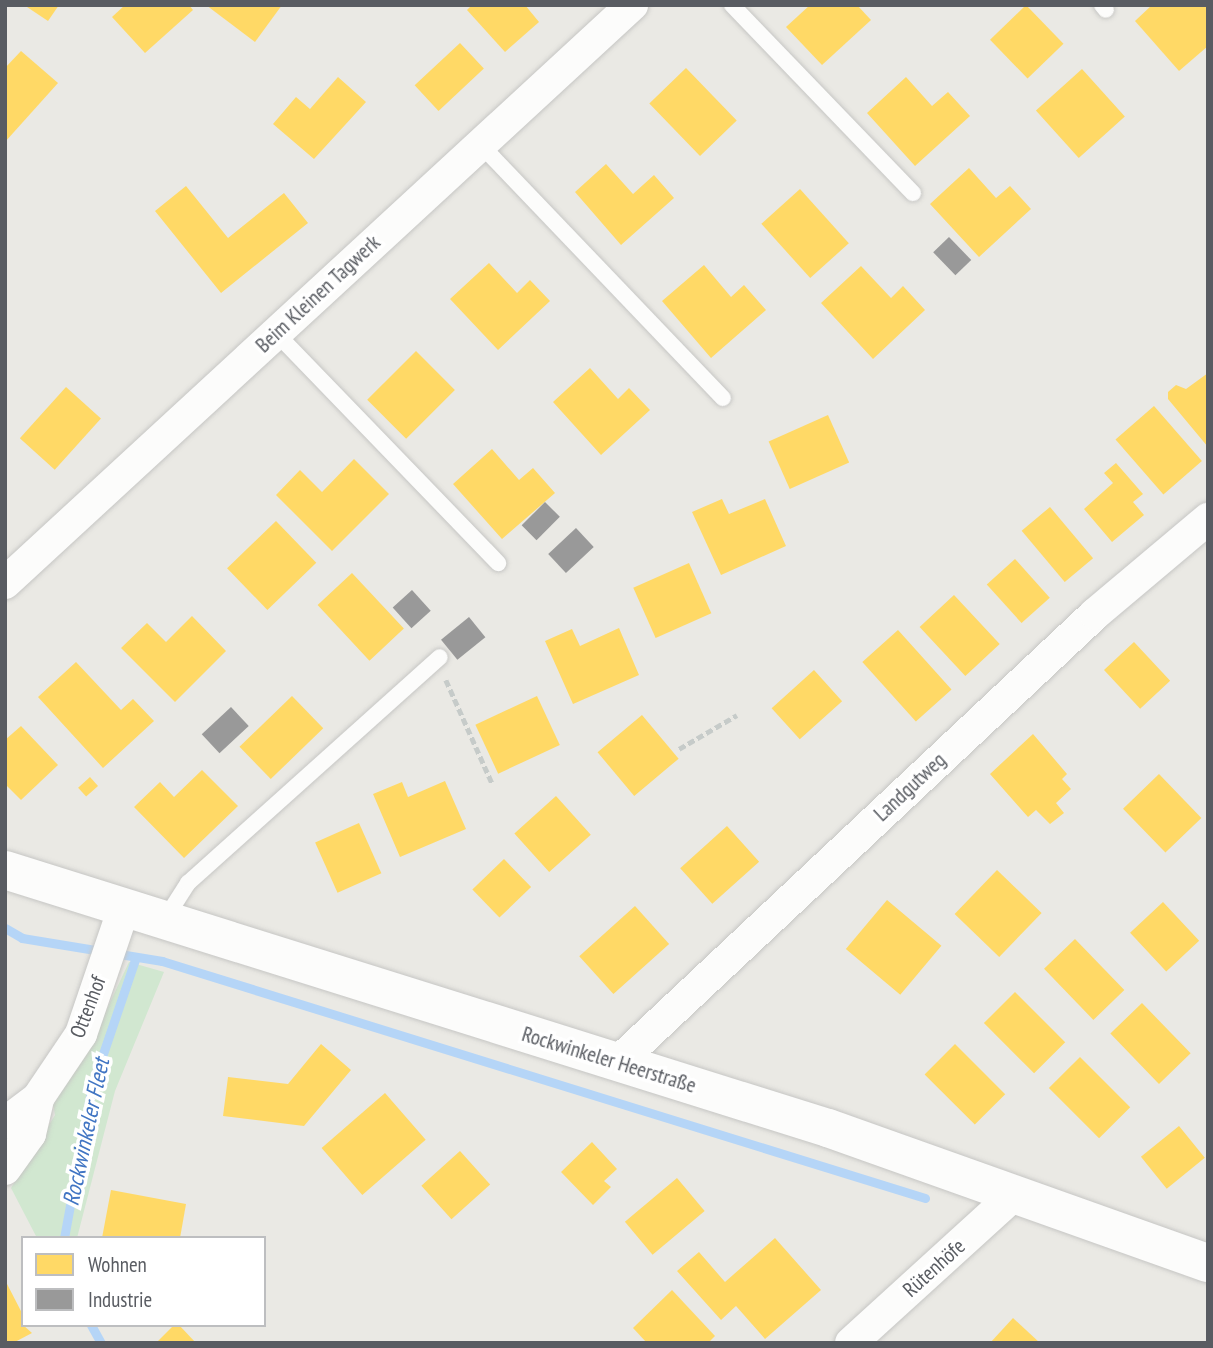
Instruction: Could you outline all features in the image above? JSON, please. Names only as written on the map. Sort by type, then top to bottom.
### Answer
[{"type":"main road","name":"Rockwinkeler Heerstraße","points":[[5,870],[114,938],[164,921],[618,1062],[1016,1193],[1208,1263]]},
{"type":"street","name":"Beim Kleinen Tagwerk","points":[[5,583],[632,5]]},
{"type":"street","name":"Landgutweg","points":[[618,1062],[1095,614],[1208,519]]},
{"type":"street","name":"Ottenhof","points":[[5,1123],[38,1098],[81,1034],[114,938]]},
{"type":"street","name":"Ottenhof","points":[[5,1169],[30,1134],[38,1098]]},
{"type":"street","name":"Rütenhöfe","points":[[851,1343],[1016,1193]]},
{"type":"lane","points":[[732,5],[912,193]]},
{"type":"lane","points":[[481,145],[723,398]]},
{"type":"lane","points":[[276,333],[498,563]]},
{"type":"lane","points":[[164,921],[188,883],[438,658]]},
{"type":"path","points":[[438,658],[492,783]]},
{"type":"path","points":[[679,749],[737,716]]},
{"type":"green space","points":[[129,962],[164,972],[115,1091],[78,1236],[36,1236],[11,1188],[55,1115],[52,1098],[90,1045]]},
{"type":"building: Wohnen","points":[[24,5],[59,5],[48,21]]},
{"type":"building: Wohnen","points":[[125,5],[189,5],[193,10],[145,53],[112,17]]},
{"type":"building: Wohnen","points":[[206,5],[282,5],[255,42]]},
{"type":"building: Wohnen","points":[[472,5],[525,5],[539,22],[505,52],[467,10]]},
{"type":"building: Wohnen","points":[[810,5],[857,5],[871,20],[822,65],[786,27]]},
{"type":"building: Wohnen","points":[[1026,5],[1064,44],[1028,79],[990,40]]},
{"type":"building: Wohnen","points":[[1152,5],[1208,5],[1208,46],[1179,71],[1135,21]]},
{"type":"building: Wohnen","points":[[460,43],[484,69],[439,111],[415,85]]},
{"type":"building: Wohnen","points":[[21,51],[58,83],[5,142],[5,68]]},
{"type":"building: Wohnen","points":[[686,68],[737,121],[700,156],[649,103]]},
{"type":"building: Wohnen","points":[[1082,69],[1125,117],[1079,158],[1036,110]]},
{"type":"building: Wohnen","points":[[338,77],[366,102],[314,159],[273,124],[296,97],[310,109]]},
{"type":"building: Wohnen","points":[[906,77],[932,106],[948,92],[970,116],[915,166],[867,113]]},
{"type":"building: Wohnen","points":[[606,164],[633,194],[654,175],[674,198],[621,245],[575,192]]},
{"type":"building: Wohnen","points":[[969,168],[996,198],[1010,186],[1031,209],[979,257],[930,204]]},
{"type":"building: Wohnen","points":[[186,186],[228,238],[284,193],[308,223],[221,293],[155,211]]},
{"type":"building: Wohnen","points":[[800,189],[849,243],[810,278],[761,224]]},
{"type":"building: Wohnen","points":[[489,263],[517,293],[530,280],[550,301],[498,350],[450,299]]},
{"type":"building: Wohnen","points":[[704,265],[731,297],[744,285],[766,310],[711,358],[662,301]]},
{"type":"building: Wohnen","points":[[861,266],[891,298],[903,286],[925,310],[873,359],[821,303]]},
{"type":"building: Wohnen","points":[[416,351],[455,390],[406,439],[367,400]]},
{"type":"building: Wohnen","points":[[590,368],[618,399],[629,388],[650,410],[601,455],[553,402]]},
{"type":"building: Wohnen","points":[[1208,373],[1208,447],[1168,399],[1168,392],[1176,385],[1186,389]]},
{"type":"building: Wohnen","points":[[66,387],[101,418],[55,470],[20,438]]},
{"type":"building: Wohnen","points":[[1154,406],[1202,461],[1163,495],[1116,439]]},
{"type":"building: Wohnen","points":[[828,415],[849,463],[790,489],[769,441]]},
{"type":"building: Wohnen","points":[[492,449],[519,480],[533,468],[555,493],[502,539],[453,484]]},
{"type":"building: Wohnen","points":[[354,459],[389,494],[332,551],[276,495],[300,470],[322,492]]},
{"type":"building: Wohnen","points":[[1116,463],[1143,494],[1133,502],[1144,515],[1112,542],[1084,509],[1113,483],[1104,473]]},
{"type":"building: Wohnen","points":[[722,499],[729,514],[765,499],[786,546],[721,575],[692,512]]},
{"type":"building: Wohnen","points":[[1050,507],[1093,558],[1065,582],[1022,531]]},
{"type":"building: Wohnen","points":[[276,521],[316,563],[267,610],[227,568]]},
{"type":"building: Wohnen","points":[[1015,559],[1050,598],[1022,623],[987,584]]},
{"type":"building: Wohnen","points":[[689,563],[711,613],[656,638],[633,588]]},
{"type":"building: Wohnen","points":[[352,573],[404,629],[369,661],[318,605]]},
{"type":"building: Wohnen","points":[[954,595],[1000,644],[965,676],[920,627]]},
{"type":"building: Wohnen","points":[[192,616],[226,651],[175,702],[121,648],[147,623],[166,642]]},
{"type":"building: Wohnen","points":[[619,628],[639,675],[573,704],[545,641],[572,629],[580,646]]},
{"type":"building: Wohnen","points":[[898,630],[952,689],[916,722],[862,662]]},
{"type":"building: Wohnen","points":[[1134,642],[1170,681],[1140,709],[1104,670]]},
{"type":"building: Wohnen","points":[[76,662],[121,710],[133,699],[154,721],[103,768],[38,697]]},
{"type":"building: Wohnen","points":[[814,670],[842,701],[800,739],[772,708]]},
{"type":"building: Wohnen","points":[[292,696],[323,728],[271,779],[239,747]]},
{"type":"building: Wohnen","points":[[537,696],[560,745],[498,774],[475,725]]},
{"type":"building: Wohnen","points":[[642,715],[679,759],[634,796],[598,752]]},
{"type":"building: Wohnen","points":[[21,726],[58,765],[21,800],[5,784],[5,740]]},
{"type":"building: Wohnen","points":[[1033,734],[1067,774],[1062,779],[1071,789],[1056,803],[1064,813],[1050,824],[1036,810],[1028,817],[990,774]]},
{"type":"building: Wohnen","points":[[202,770],[238,806],[184,858],[134,807],[160,782],[174,797]]},
{"type":"building: Wohnen","points":[[1159,774],[1201,818],[1165,853],[1123,809]]},
{"type":"building: Wohnen","points":[[90,777],[98,786],[86,797],[78,788]]},
{"type":"building: Wohnen","points":[[445,781],[466,829],[400,857],[373,794],[402,782],[408,797]]},
{"type":"building: Wohnen","points":[[556,796],[591,835],[549,872],[514,833]]},
{"type":"building: Wohnen","points":[[359,823],[381,873],[338,893],[315,843]]},
{"type":"building: Wohnen","points":[[727,826],[759,862],[712,904],[680,868]]},
{"type":"building: Wohnen","points":[[504,859],[531,887],[499,918],[472,890]]},
{"type":"building: Wohnen","points":[[997,870],[1042,913],[999,957],[955,914]]},
{"type":"building: Wohnen","points":[[887,900],[941,946],[900,995],[846,949]]},
{"type":"building: Wohnen","points":[[1163,902],[1199,941],[1166,971],[1130,933]]},
{"type":"building: Wohnen","points":[[635,906],[669,944],[613,994],[579,956]]},
{"type":"building: Wohnen","points":[[1075,939],[1124,990],[1093,1020],[1044,969]]},
{"type":"building: Wohnen","points":[[1015,992],[1065,1042],[1034,1073],[984,1023]]},
{"type":"building: Wohnen","points":[[1142,1003],[1191,1053],[1159,1084],[1110,1034]]},
{"type":"building: Wohnen","points":[[321,1044],[351,1070],[304,1126],[223,1116],[228,1077],[288,1084]]},
{"type":"building: Wohnen","points":[[955,1044],[1005,1094],[975,1125],[925,1074]]},
{"type":"building: Wohnen","points":[[1080,1057],[1130,1107],[1099,1138],[1049,1088]]},
{"type":"building: Wohnen","points":[[385,1093],[426,1140],[362,1195],[322,1148]]},
{"type":"building: Wohnen","points":[[1179,1126],[1205,1158],[1167,1189],[1141,1157]]},
{"type":"building: Wohnen","points":[[592,1142],[617,1169],[604,1181],[611,1187],[593,1205],[561,1172]]},
{"type":"building: Wohnen","points":[[460,1151],[490,1184],[451,1219],[421,1186]]},
{"type":"building: Wohnen","points":[[677,1178],[705,1211],[653,1255],[625,1222]]},
{"type":"building: Wohnen","points":[[111,1190],[186,1204],[180,1236],[102,1236]]},
{"type":"building: Wohnen","points":[[775,1238],[821,1290],[765,1339],[736,1306],[721,1320],[677,1271],[699,1252],[725,1282]]},
{"type":"building: Wohnen","points":[[5,1280],[21,1311],[21,1327],[32,1333],[13,1343],[5,1343]]},
{"type":"building: Wohnen","points":[[672,1290],[715,1336],[708,1343],[647,1343],[633,1328]]},
{"type":"building: Wohnen","points":[[1013,1318],[1040,1343],[990,1343]]},
{"type":"building: Wohnen","points":[[172,1327],[181,1327],[196,1343],[156,1343]]},
{"type":"building: Industrie","points":[[949,237],[971,260],[955,275],[933,252]]},
{"type":"building: Industrie","points":[[545,502],[560,517],[537,540],[522,525]]},
{"type":"building: Industrie","points":[[576,528],[594,547],[566,573],[548,554]]},
{"type":"building: Industrie","points":[[412,590],[431,611],[411,628],[393,607]]},
{"type":"building: Industrie","points":[[469,617],[485,637],[457,660],[441,640]]},
{"type":"building: Industrie","points":[[231,707],[249,726],[219,753],[202,734]]},
{"type":"waterway","points":[[5,928],[22,938],[162,961],[925,1198]]},
{"type":"waterway","name":"Rockwinkeler Fleet","points":[[64,1236],[92,1086],[136,957]]},
{"type":"waterway","name":"Rockwinkeler Fleet","points":[[92,1327],[101,1343]]}]
